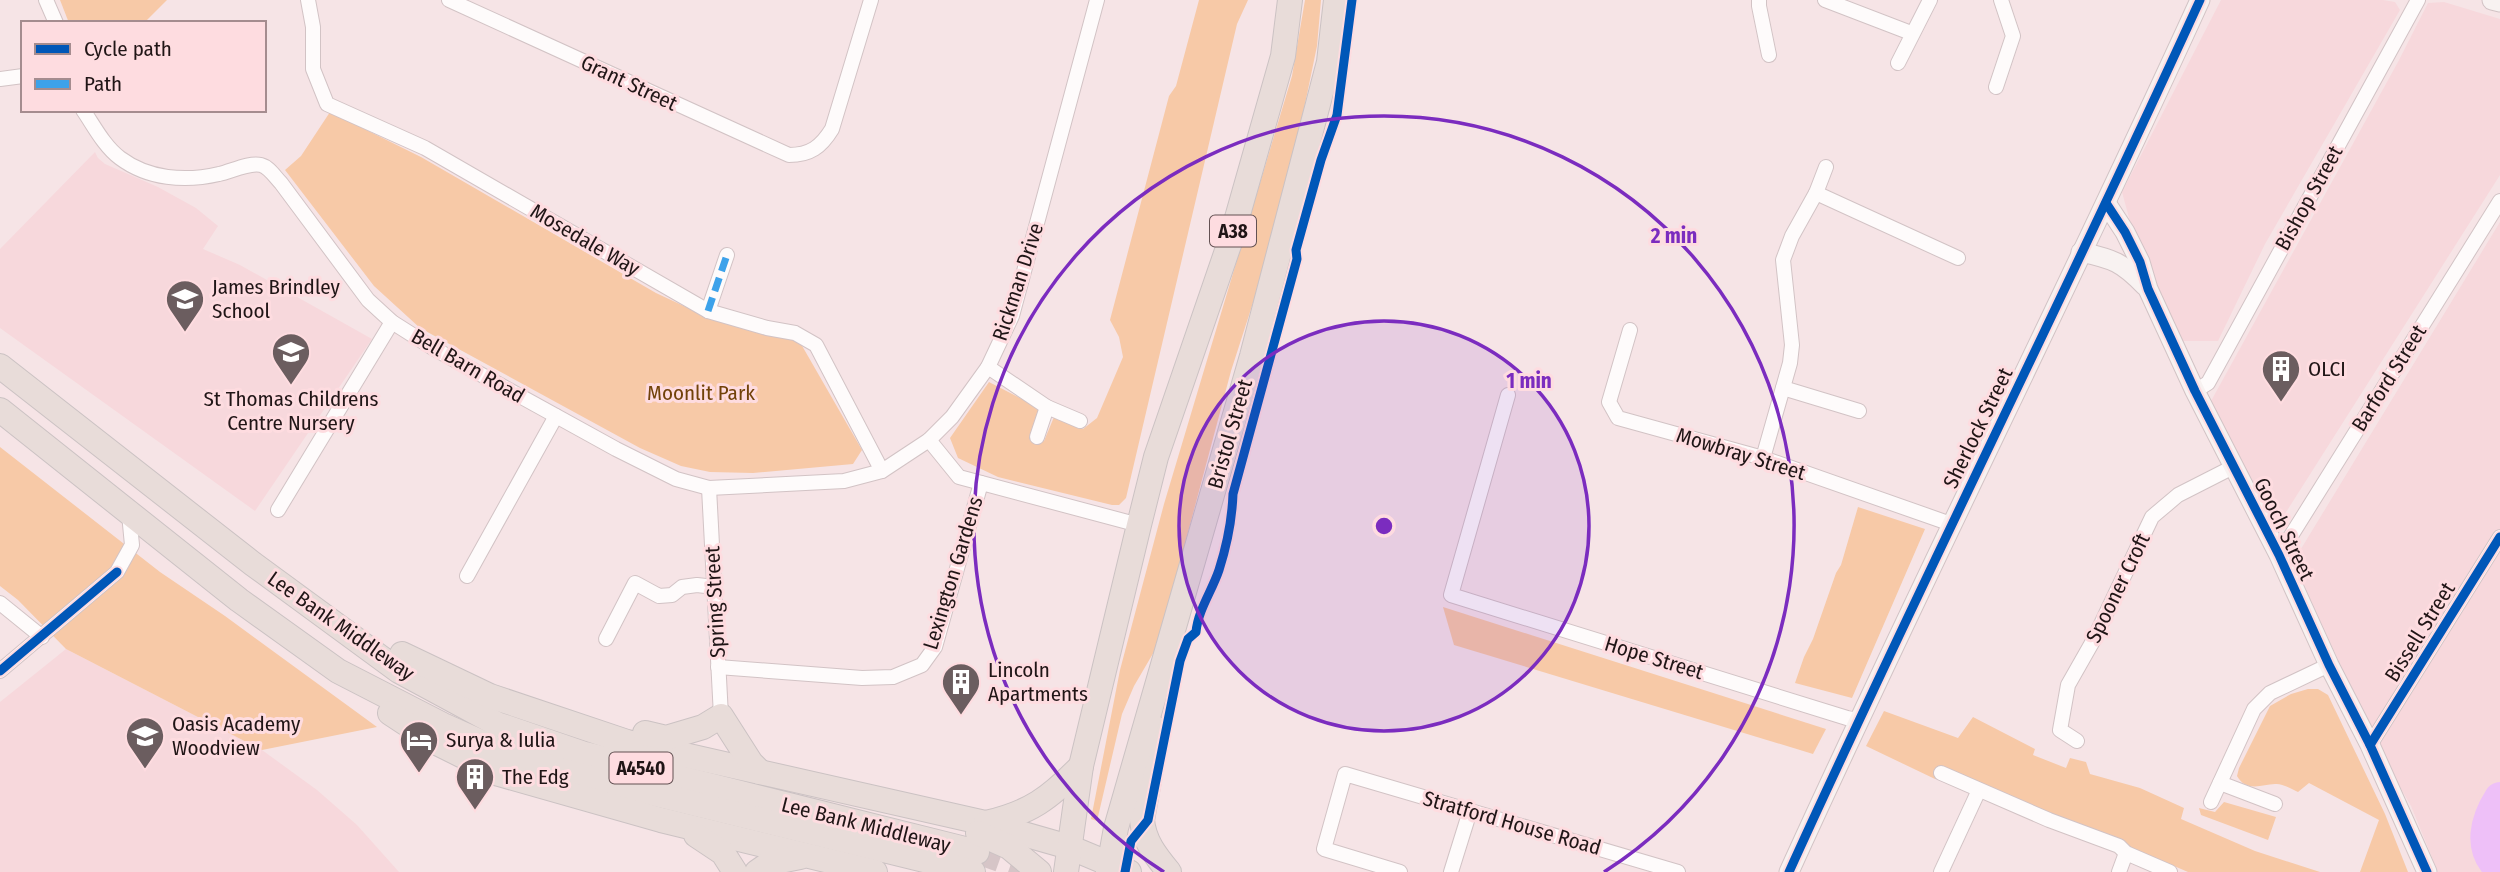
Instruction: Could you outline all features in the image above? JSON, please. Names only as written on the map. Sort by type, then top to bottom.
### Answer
[{"type":"highway","name":"A38","points":[[1066,872],[1081,766],[1156,457],[1234,226],[1283,56],[1290,0]]},
{"type":"highway","name":"Bristol Street","points":[[1112,870],[1116,828],[1262,320],[1329,62],[1336,0]]},
{"type":"highway","name":"Lee Bank Middleway","points":[[0,366],[253,564],[399,671],[497,724],[585,754],[975,862]]},
{"type":"highway","name":"Lee Bank Middleway","points":[[0,410],[239,600],[338,671],[494,748],[566,772],[975,862]]},
{"type":"highway","points":[[332,620],[490,696],[626,742],[985,823],[1069,847],[1112,870]]},
{"type":"highway","points":[[338,671],[359,692],[421,733],[499,774],[683,826],[875,872]]},
{"type":"highway","points":[[1156,686],[1158,735],[1142,820],[1143,834],[1154,855],[1169,872]]},
{"type":"highway","points":[[490,696],[666,738],[703,727],[721,716],[751,763],[760,772]]},
{"type":"highway","points":[[985,823],[1013,817],[1040,802],[1059,790],[1081,766]]},
{"type":"highway","points":[[905,806],[998,841],[1039,872]]},
{"type":"highway","points":[[683,826],[723,853],[736,872]]},
{"type":"highway","points":[[1069,847],[1083,872]]},
{"type":"highway","points":[[1009,848],[1014,872]]},
{"type":"highway","points":[[757,872],[770,863],[808,856]]},
{"type":"street","points":[[46,0],[55,21]]},
{"type":"street","name":"Mosedale Way","points":[[308,0],[313,27],[313,69],[327,104],[425,148],[708,312],[794,333],[816,345],[882,471]]},
{"type":"street","name":"Grant Street","points":[[449,0],[789,155],[811,152],[823,143],[832,129],[872,0]]},
{"type":"street","name":"Rickman Drive","points":[[929,440],[952,417],[988,368],[1012,316],[1097,0]]},
{"type":"street","points":[[1759,0],[1769,55]]},
{"type":"street","points":[[1825,0],[1912,33]]},
{"type":"street","points":[[1898,63],[1930,0]]},
{"type":"street","points":[[1996,87],[2012,36],[2001,0]]},
{"type":"street","name":"Sherlock Street","points":[[1789,872],[1858,720],[2106,203],[2200,0]]},
{"type":"street","name":"Bishop Street","points":[[2195,391],[2208,383],[2418,0]]},
{"type":"street","points":[[2492,0],[2500,2]]},
{"type":"street","points":[[0,79],[21,76]]},
{"type":"street","name":"Bell Barn Road","points":[[84,112],[120,158],[160,177],[188,179],[258,164],[265,167],[281,183],[368,300],[392,322],[433,348],[556,416],[676,479],[709,488],[844,481],[882,471],[929,440]]},
{"type":"street","points":[[1763,458],[1792,345],[1783,260],[1826,167]]},
{"type":"street","points":[[1816,193],[1958,258]]},
{"type":"street","name":"Barford Street","points":[[2279,555],[2500,201]]},
{"type":"street","name":"Gooch Street","points":[[2106,203],[2140,262],[2148,289],[2195,391],[2279,555],[2427,872]]},
{"type":"street","name":"Gooch Street","points":[[2081,251],[2120,262],[2148,289]]},
{"type":"street","points":[[708,312],[727,255]]},
{"type":"street","points":[[278,510],[392,322]]},
{"type":"street","name":"Mowbray Street","points":[[1630,330],[1609,402],[1618,418],[1763,458],[1951,524]]},
{"type":"street","points":[[988,368],[1048,407],[1080,421]]},
{"type":"street","points":[[1783,388],[1859,411]]},
{"type":"street","name":"Hope Street","points":[[1508,395],[1451,595],[1847,719],[1858,720]]},
{"type":"street","points":[[1037,437],[1048,407]]},
{"type":"street","points":[[467,576],[556,416]]},
{"type":"street","points":[[929,440],[960,477],[1139,525]]},
{"type":"street","name":"Spooner Croft","points":[[2077,741],[2060,730],[2068,684],[2093,641],[2152,517],[2178,495],[2233,467]]},
{"type":"street","name":"Lexington Gardens","points":[[718,667],[862,678],[893,677],[922,664],[935,647],[981,483]]},
{"type":"street","name":"Spring Street","points":[[709,488],[721,716]]},
{"type":"street","points":[[0,671],[117,572],[132,545],[129,514]]},
{"type":"street","name":"Bissell Street","points":[[2370,745],[2500,537]]},
{"type":"street","points":[[606,639],[635,583],[659,596],[672,595],[682,587],[714,587]]},
{"type":"street","points":[[0,603],[42,636]]},
{"type":"street","points":[[2211,802],[2254,709],[2270,693],[2329,665]]},
{"type":"street","points":[[1941,773],[2119,846],[2126,853],[2170,872]]},
{"type":"street","name":"Stratford House Road","points":[[1400,872],[1324,849],[1345,774],[1470,811],[1635,866],[1678,872]]},
{"type":"street","points":[[2220,783],[2274,804]]},
{"type":"street","points":[[1941,872],[1979,790]]},
{"type":"street","points":[[1451,872],[1470,811]]},
{"type":"street","points":[[2119,872],[2126,853]]},
{"type":"shaded area","points":[[2221,0],[2383,0],[2395,2],[2400,10],[2265,244],[2218,341],[2183,341],[2138,251],[2122,192]]},
{"type":"shaded area","points":[[2444,2],[2500,19],[2500,175],[2276,528],[2211,401],[2428,3]]},
{"type":"shaded area","name":"James Brindley School","points":[[95,152],[105,164],[158,187],[196,208],[218,226],[203,249],[240,265],[372,339],[255,511],[0,328],[0,249]]},
{"type":"shaded area","points":[[2500,222],[2500,867],[2493,872],[2438,872],[2411,806],[2392,773],[2293,562]]},
{"type":"shaded area","name":"Oasis Academy Woodview","points":[[66,649],[262,750],[317,790],[357,825],[399,872],[0,872],[0,702]]},
{"type":"shaded area","points":[[2481,806],[2500,820],[2500,872],[2488,872],[2476,848],[2474,831]]},
{"type":"green space","points":[[60,0],[167,0],[146,21],[68,21]]},
{"type":"green space","points":[[1199,0],[1248,0],[1237,24],[1126,498],[1119,505],[1112,505],[998,477],[958,458],[950,438],[989,382],[1039,408],[1032,435],[1044,441],[1054,417],[1083,429],[1097,418],[1123,357],[1119,337],[1110,320],[1169,96],[1176,86]]},
{"type":"green space","points":[[1305,0],[1321,0],[1317,46],[1270,250],[1231,371],[1158,645],[1134,686],[1122,714],[1097,821],[1091,819],[1120,670],[1164,504],[1292,76]]},
{"type":"green space","name":"Moonlit Park","points":[[330,112],[421,157],[656,293],[701,314],[795,339],[801,344],[862,450],[853,464],[753,473],[710,472],[681,466],[640,448],[420,328],[374,286],[285,170],[301,156]]},
{"type":"green space","points":[[0,447],[160,572],[377,727],[262,750],[66,649],[18,600],[0,586]]},
{"type":"green space","points":[[1858,507],[1925,529],[1852,698],[1795,683],[1841,565]]},
{"type":"green space","points":[[1443,607],[1826,729],[1813,754],[1454,645]]},
{"type":"green space","points":[[2318,689],[2328,695],[2385,814],[2408,872],[2360,872],[2379,820],[2309,783],[2298,792],[2278,784],[2249,786],[2237,776],[2270,706],[2291,694]]},
{"type":"green space","points":[[1884,711],[1958,738],[1973,717],[2035,749],[2033,755],[2066,768],[2070,758],[2086,762],[2090,774],[2140,788],[2184,808],[2181,819],[2255,851],[2320,872],[2188,872],[1942,766],[1935,779],[1866,746]]},
{"type":"green space","points":[[2224,802],[2276,817],[2268,840],[2201,815],[2199,808],[2215,812]]},
{"type":"waterway","points":[[2500,798],[2491,815],[2486,834],[2489,852],[2500,868]]},
{"type":"tunnel","points":[[977,852],[1033,872]]},
{"type":"marked path","points":[[708,311],[727,255]]},
{"type":"cycle path","points":[[1125,872],[1131,841],[1148,820],[1180,661],[1188,639],[1196,632],[1199,616],[1216,578],[1224,551],[1233,494],[1297,259],[1296,250],[1321,160],[1337,115],[1352,0]]},
{"type":"cycle path","points":[[1789,872],[2200,0]]},
{"type":"cycle path","points":[[2106,203],[2140,262],[2148,289],[2195,391],[2279,555],[2427,872]]},
{"type":"cycle path","points":[[2370,745],[2500,537]]},
{"type":"cycle path","points":[[0,671],[117,572]]},
{"type":"place","name":"James Brindley School","points":[[185,333]]},
{"type":"place","name":"St Thomas Childrens Centre Nursery","points":[[291,386]]},
{"type":"place","name":"OLCI","points":[[2281,403]]},
{"type":"place","name":"Lincoln Apartments","points":[[961,716]]},
{"type":"place","name":"Oasis Academy Woodview","points":[[145,770]]},
{"type":"place","name":"Surya & Iulia","points":[[419,774]]},
{"type":"place","name":"The Edg","points":[[475,811]]}]
